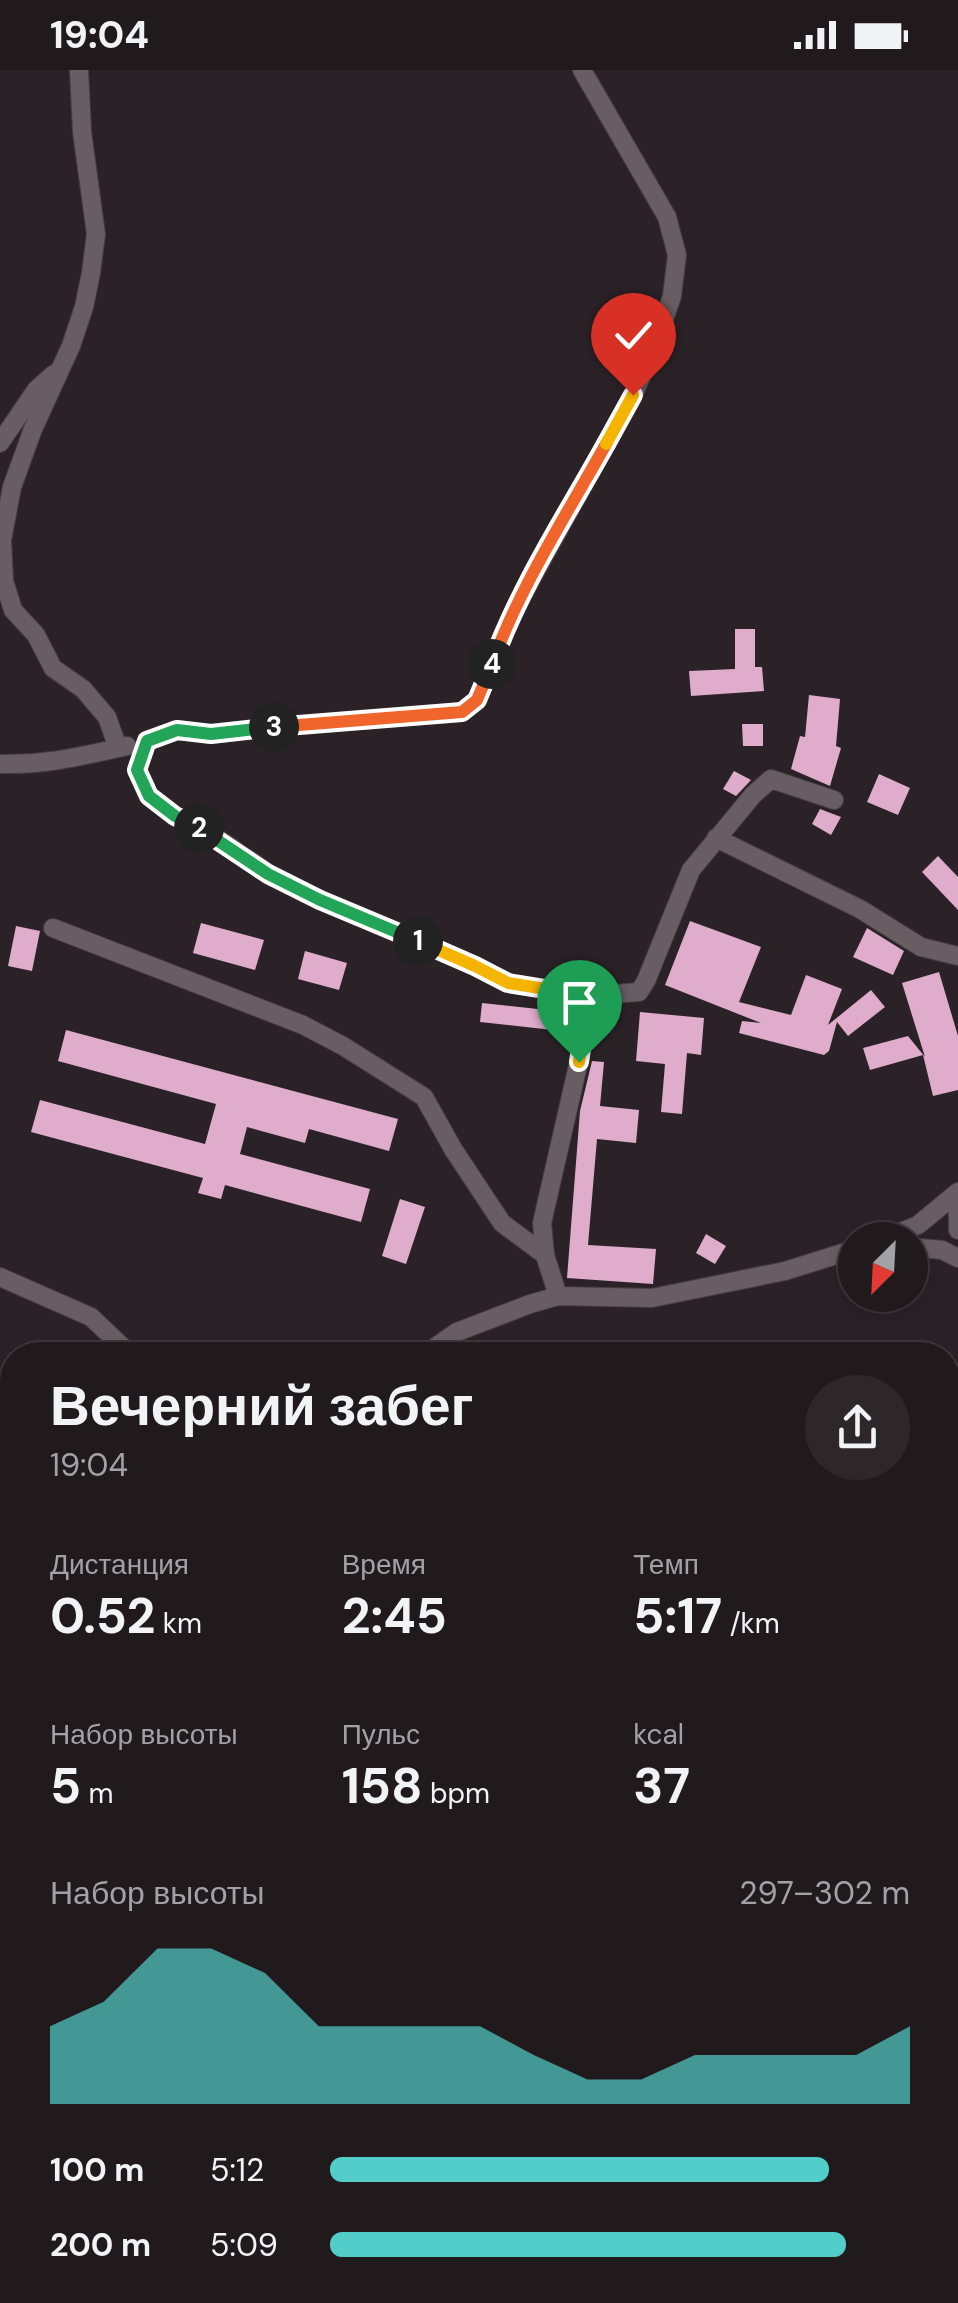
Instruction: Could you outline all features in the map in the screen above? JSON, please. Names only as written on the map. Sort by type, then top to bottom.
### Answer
[{"type":"street","points":[[79,70],[82,132],[96,234],[84,307],[12,487],[2,540],[4,581],[13,610],[36,635],[52,668],[84,689],[107,717],[118,748]]},
{"type":"street","points":[[0,764],[43,764],[78,758],[177,730],[211,734],[462,712],[477,700],[527,586],[633,395],[672,296],[677,255],[667,217],[582,70]]},
{"type":"street","points":[[0,442],[36,390],[62,366]]},
{"type":"street","points":[[147,741],[137,770],[149,796],[268,874],[508,983],[589,996],[639,992],[691,870],[771,778],[834,800]]},
{"type":"street","points":[[716,838],[860,908],[920,946],[958,956]]},
{"type":"street","points":[[53,928],[303,1025],[424,1096],[453,1149],[502,1223],[545,1255]]},
{"type":"street","points":[[558,1296],[545,1255],[542,1223],[579,1062],[589,996]]},
{"type":"street","points":[[922,1222],[958,1192]]},
{"type":"street","points":[[958,1206],[958,1230]]},
{"type":"street","points":[[928,1249],[958,1258]]},
{"type":"street","points":[[443,1342],[457,1332],[558,1296],[652,1298],[785,1271],[838,1254]]},
{"type":"street","points":[[0,1277],[91,1318],[117,1342]]},
{"type":"building","points":[[735,629],[755,629],[755,667],[762,667],[764,691],[691,696],[689,671],[735,669]]},
{"type":"building","points":[[809,695],[840,699],[836,746],[841,748],[830,786],[791,769],[800,736],[805,737]]},
{"type":"building","points":[[742,724],[763,724],[763,746],[743,746]]},
{"type":"building","points":[[734,771],[751,780],[736,796],[723,789]]},
{"type":"building","points":[[879,774],[910,788],[898,815],[867,802]]},
{"type":"building","points":[[820,809],[841,817],[831,835],[812,824]]},
{"type":"building","points":[[938,856],[958,877],[958,910],[922,872]]},
{"type":"building","points":[[690,921],[761,947],[739,1002],[791,1015],[806,975],[842,989],[828,1025],[871,990],[885,1007],[848,1036],[837,1022],[829,1051],[824,1055],[739,1033],[742,1021],[761,1023],[665,985]]},
{"type":"building","points":[[201,923],[264,940],[255,970],[193,953]]},
{"type":"building","points":[[16,926],[40,931],[32,971],[8,966]]},
{"type":"building","points":[[867,928],[904,951],[893,975],[853,957]]},
{"type":"building","points":[[305,951],[347,963],[339,990],[298,979]]},
{"type":"building","points":[[939,972],[958,1036],[958,1090],[933,1096],[923,1055],[870,1070],[863,1048],[908,1036],[925,1057],[902,983]]},
{"type":"building","points":[[482,1003],[574,1013],[571,1032],[480,1022]]},
{"type":"building","points":[[640,1012],[704,1018],[701,1055],[687,1053],[682,1114],[661,1112],[665,1064],[636,1061]]},
{"type":"building","points":[[66,1030],[398,1119],[389,1151],[309,1129],[305,1143],[247,1127],[240,1154],[370,1189],[361,1222],[225,1185],[221,1199],[198,1193],[203,1178],[31,1132],[40,1100],[205,1144],[216,1104],[58,1061]]},
{"type":"building","points":[[592,1061],[604,1062],[600,1106],[639,1110],[636,1143],[597,1139],[588,1245],[656,1249],[653,1284],[567,1278],[580,1111]]},
{"type":"building","points":[[400,1199],[425,1207],[406,1264],[382,1256]]},
{"type":"building","points":[[706,1234],[726,1246],[715,1264],[696,1253]]},
{"type":"route","points":[[579,1062],[589,996],[508,983],[320,900],[268,874],[210,834],[175,816],[149,796],[137,770],[147,741],[177,730],[211,734],[462,712],[477,700],[520,600],[633,395]]}]
